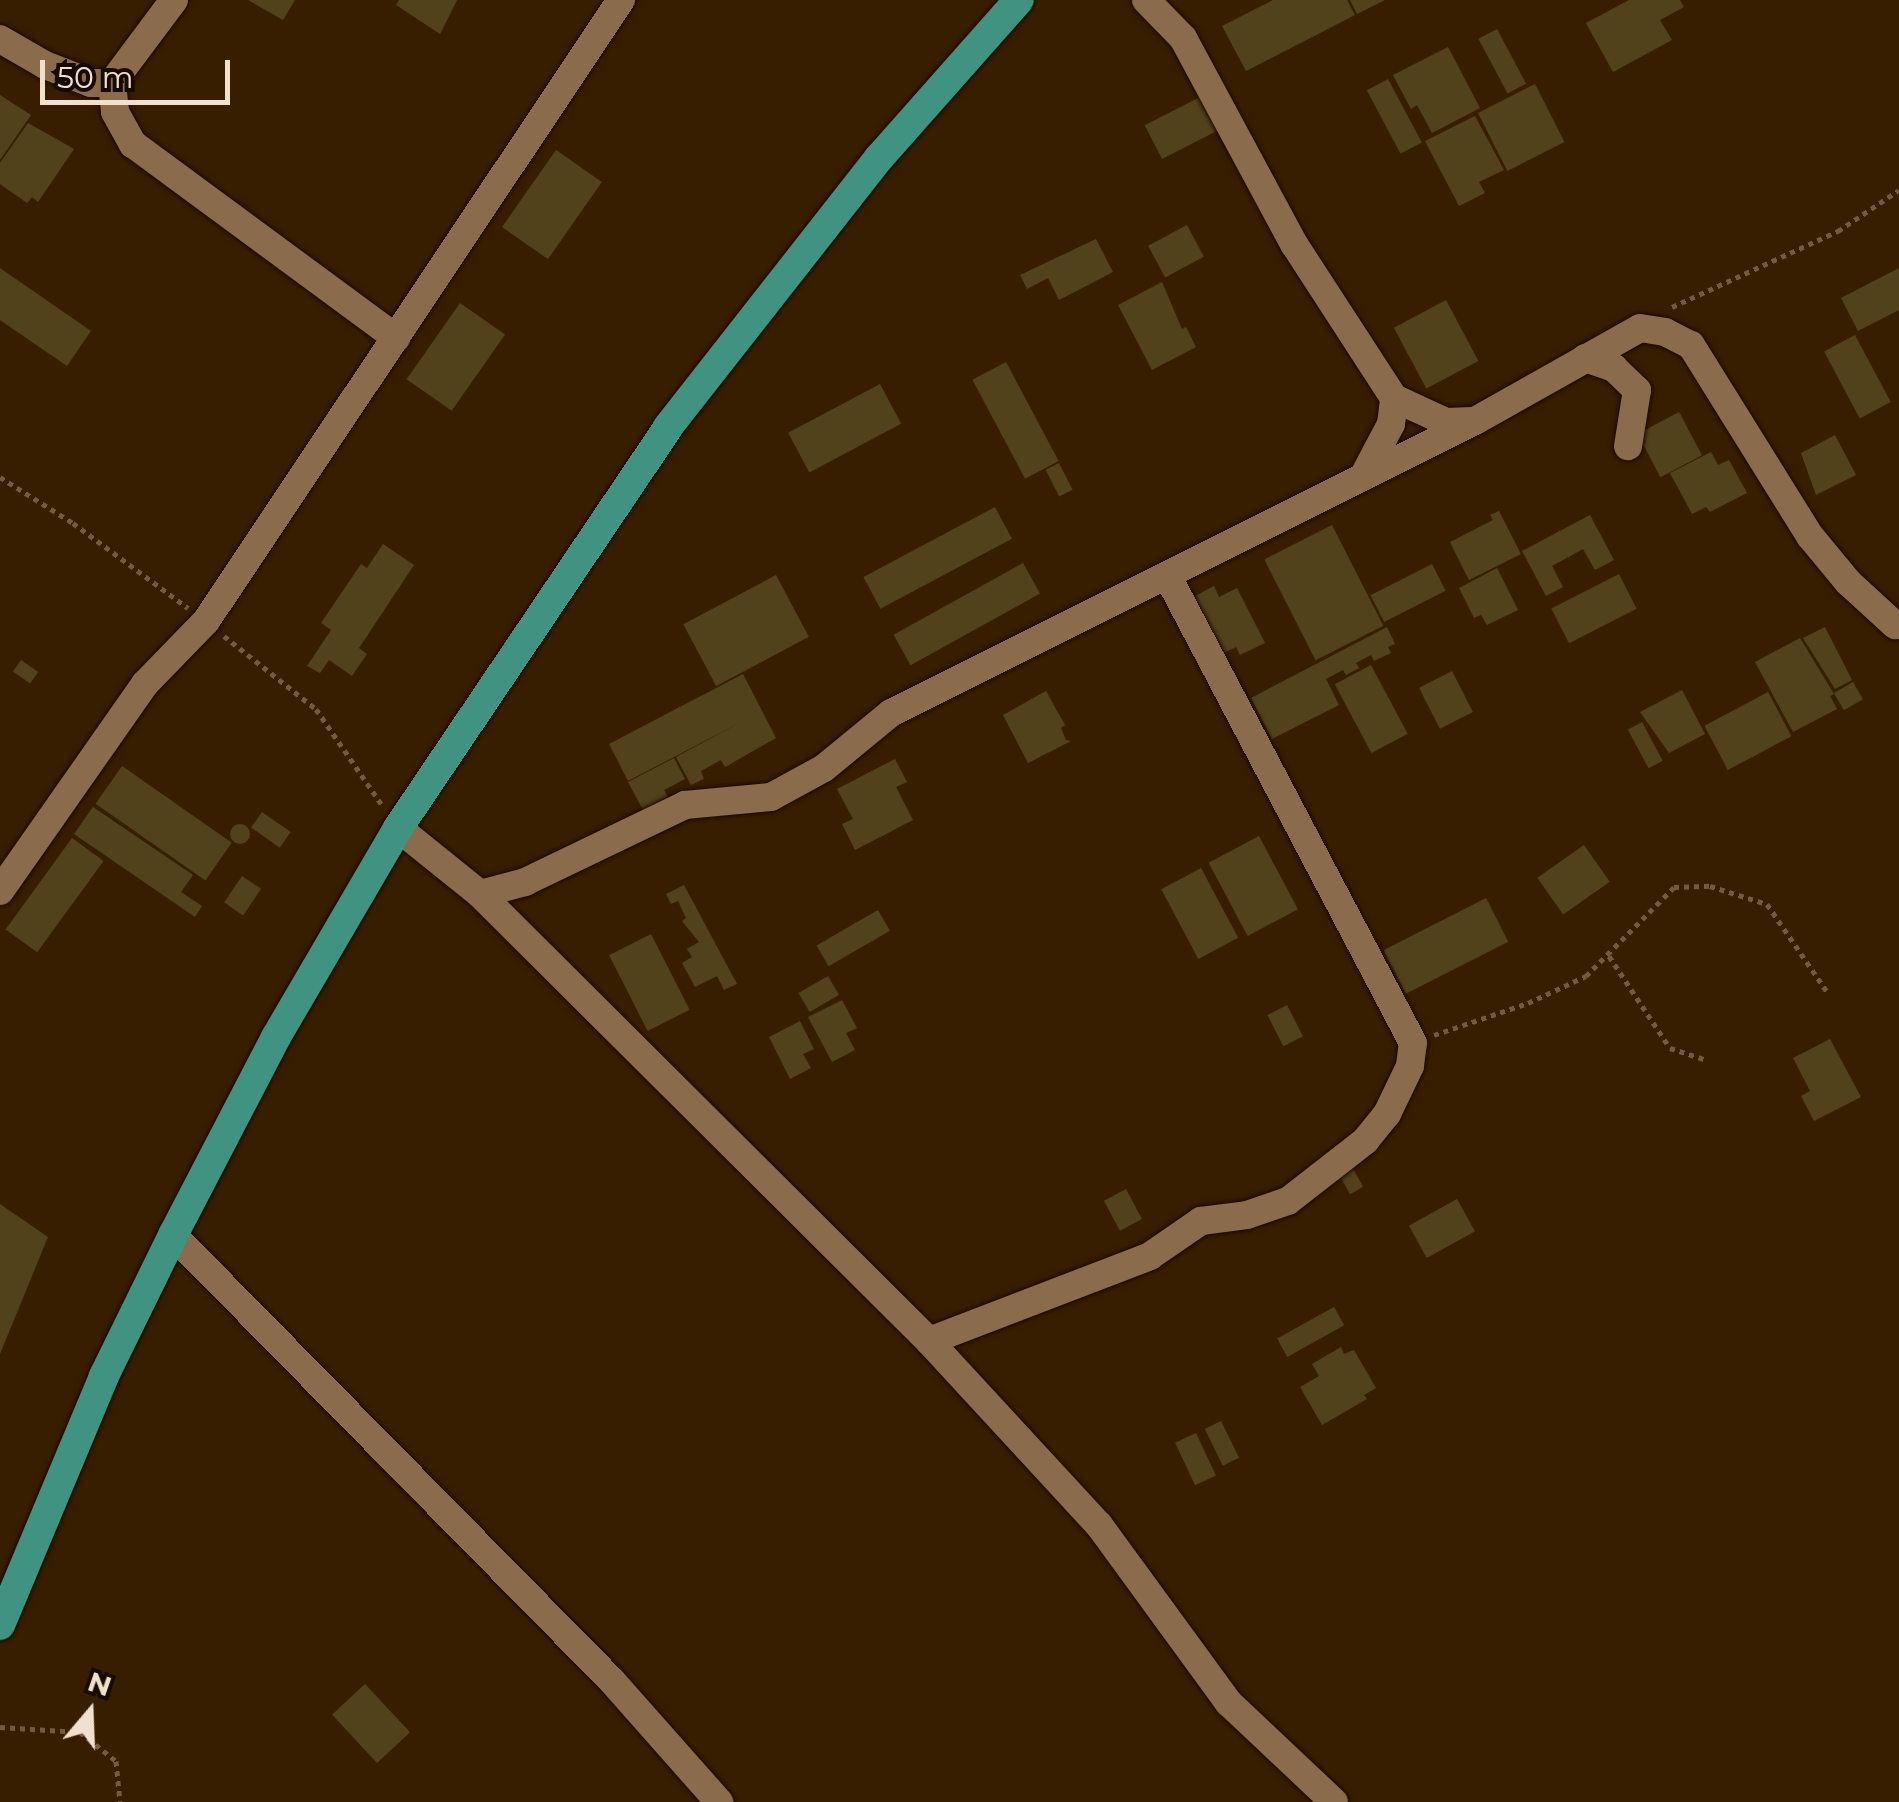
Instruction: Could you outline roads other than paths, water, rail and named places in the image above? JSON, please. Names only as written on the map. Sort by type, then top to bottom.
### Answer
[{"type":"main road","points":[[0,1625],[60,1474],[174,1235],[276,1037],[398,828],[668,427],[880,158],[1019,0]]},
{"type":"street","points":[[174,0],[112,83],[114,112],[133,144],[396,338]]},
{"type":"street","points":[[0,891],[145,684],[206,621],[622,0]]},
{"type":"street","points":[[1146,0],[1183,38],[1294,244],[1394,398],[1446,422],[1475,421]]},
{"type":"street","points":[[0,39],[91,84],[112,83]]},
{"type":"street","points":[[480,894],[525,882],[685,805],[771,797],[824,768],[891,714],[1475,421],[1640,328],[1665,332],[1691,345],[1810,536],[1848,582],[1895,625]]},
{"type":"street","points":[[1585,358],[1614,368],[1637,390],[1628,446]]},
{"type":"street","points":[[1363,478],[1391,424],[1394,398]]},
{"type":"street","points":[[929,1342],[1150,1256],[1202,1221],[1247,1215],[1288,1201],[1365,1141],[1387,1114],[1410,1066],[1412,1042],[1168,577]]},
{"type":"street","points":[[398,828],[480,894],[929,1342],[1099,1525],[1229,1703],[1334,1802]]},
{"type":"street","points":[[174,1235],[612,1681],[718,1802]]}]
